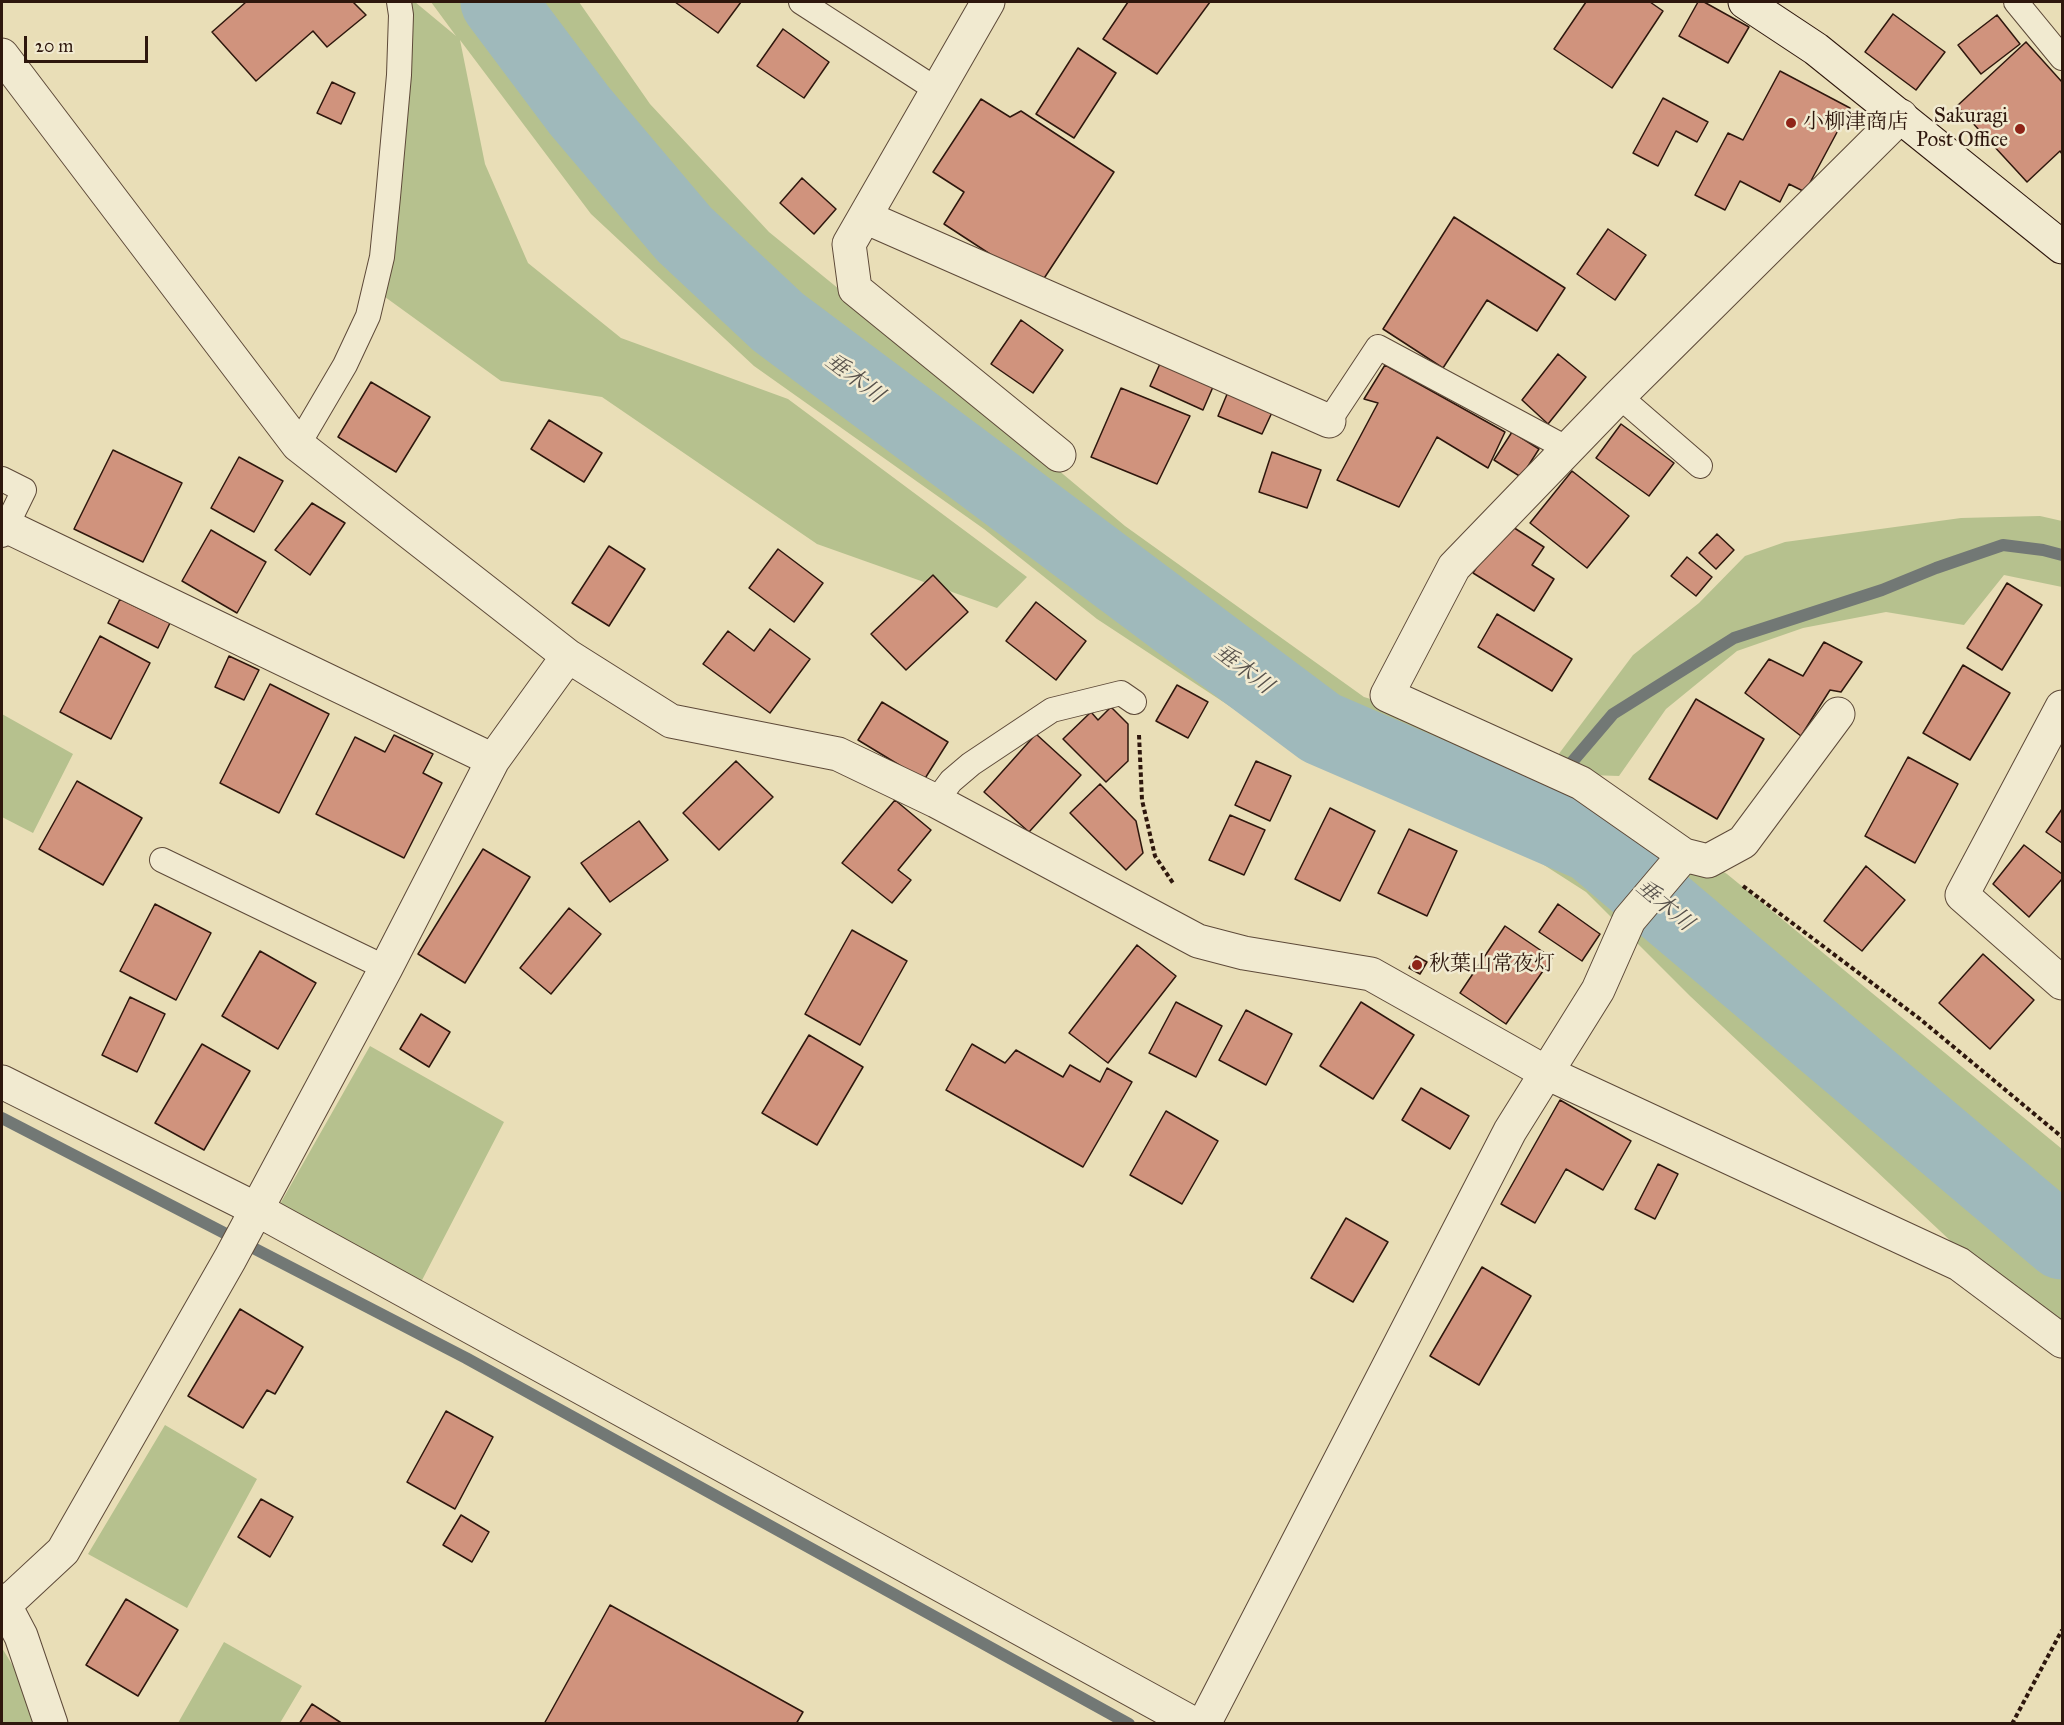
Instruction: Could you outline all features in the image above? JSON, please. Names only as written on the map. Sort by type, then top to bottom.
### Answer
[{"type":"street","points":[[988,2],[849,244],[855,289],[1059,455]]},
{"type":"street","points":[[1744,2],[1816,49],[2062,247]]},
{"type":"street","points":[[2,55],[298,445],[568,656],[670,721],[838,754],[936,801],[1198,941],[1244,953],[1371,974],[1547,1073],[1959,1264],[2062,1341]]},
{"type":"street","points":[[1696,858],[1581,783],[1387,695],[1454,567],[1619,396],[1901,116]]},
{"type":"street","points":[[865,217],[1329,420]]},
{"type":"street","points":[[4,531],[493,760]]},
{"type":"street","points":[[51,1724],[21,1636],[3,1603],[63,1551],[169,1362],[230,1259],[386,968],[493,760],[568,656]]},
{"type":"street","points":[[2062,707],[1962,896],[2062,983]]},
{"type":"street","points":[[1204,1724],[1510,1131],[1598,990],[1629,920],[1696,858],[1743,842],[1838,714]]},
{"type":"street","points":[[2,1082],[253,1214],[1194,1724]]},
{"type":"lane","points":[[298,445],[345,365],[368,316],[382,257],[399,75],[401,15],[399,2]]},
{"type":"lane","points":[[801,2],[937,90]]},
{"type":"lane","points":[[2016,2],[2062,58]]},
{"type":"lane","points":[[1329,420],[1378,347],[1568,449]]},
{"type":"lane","points":[[1619,396],[1700,465]]},
{"type":"lane","points":[[2,479],[24,490],[4,531]]},
{"type":"lane","points":[[936,801],[951,781],[971,764],[1052,710],[1121,693],[1134,702]]},
{"type":"lane","points":[[162,860],[386,968]]},
{"type":"path","points":[[1134,702],[1139,730],[1142,800],[1155,856],[1176,887]]},
{"type":"path","points":[[1696,858],[1920,1019],[2062,1137]]},
{"type":"path","points":[[2012,1724],[2062,1630]]},
{"type":"green space","points":[[408,2],[415,2],[456,36],[431,2],[579,2],[650,104],[769,232],[1125,526],[1364,697],[1453,724],[1549,767],[1633,655],[1699,603],[1745,556],[1785,542],[1961,518],[2040,516],[2062,521],[2062,587],[2004,575],[1964,625],[1886,612],[1803,628],[1737,651],[1666,709],[1619,776],[1589,775],[1584,786],[1727,874],[2062,1149],[2062,1330],[1956,1246],[1690,996],[1586,892],[1502,838],[1301,753],[1097,619],[984,529],[754,366],[591,214],[460,40],[485,164],[528,263],[621,338],[788,399],[1027,577],[997,608],[817,544],[602,397],[501,381],[374,289]]},
{"type":"green space","points":[[2,714],[73,754],[33,833],[2,817]]},
{"type":"green space","points":[[370,1046],[504,1122],[420,1284],[276,1211]]},
{"type":"green space","points":[[165,1425],[257,1479],[187,1608],[88,1554]]},
{"type":"green space","points":[[224,1642],[302,1686],[280,1723],[178,1723]]},
{"type":"green space","points":[[2,1648],[48,1723],[2,1723]]},
{"type":"building","points":[[246,2],[353,2],[366,15],[327,47],[313,31],[256,81],[212,32]]},
{"type":"building","points":[[675,2],[741,2],[718,33]]},
{"type":"building","points":[[1128,2],[1210,2],[1157,74],[1103,39]]},
{"type":"building","points":[[1586,2],[1650,2],[1663,11],[1612,88],[1554,49]]},
{"type":"building","points":[[1698,2],[1704,2],[1749,27],[1728,63],[1679,36]]},
{"type":"building","points":[[1893,14],[1945,52],[1916,90],[1865,52]]},
{"type":"building","points":[[1997,15],[2020,44],[1981,74],[1958,45]]},
{"type":"building","points":[[783,29],[829,62],[804,98],[757,66]]},
{"type":"building","name":"Sakuragi Post Office","points":[[2026,42],[2062,82],[2062,154],[2060,151],[2027,182],[1957,106]]},
{"type":"building","points":[[1078,48],[1116,73],[1074,138],[1036,114]]},
{"type":"building","points":[[1780,71],[1850,108],[1805,192],[1789,184],[1780,202],[1740,181],[1725,210],[1695,195],[1728,133],[1743,140]]},
{"type":"building","points":[[332,82],[355,93],[341,124],[317,113]]},
{"type":"building","points":[[1663,98],[1708,122],[1697,142],[1676,131],[1658,166],[1633,153]]},
{"type":"building","points":[[981,99],[1010,117],[1021,111],[1114,172],[1039,286],[944,224],[964,192],[933,172]]},
{"type":"building","points":[[802,178],[836,209],[814,234],[780,203]]},
{"type":"building","points":[[1454,217],[1565,288],[1537,331],[1487,300],[1443,368],[1383,329]]},
{"type":"building","points":[[1608,229],[1646,255],[1615,300],[1577,274]]},
{"type":"building","points":[[1021,320],[1063,350],[1033,393],[991,364]]},
{"type":"building","points":[[1558,354],[1586,377],[1548,424],[1522,400]]},
{"type":"building","points":[[1163,357],[1216,380],[1203,410],[1150,386]]},
{"type":"building","points":[[1385,365],[1505,432],[1488,468],[1437,437],[1399,507],[1337,480],[1378,403],[1364,399]]},
{"type":"building","points":[[371,382],[430,417],[396,472],[338,437]]},
{"type":"building","points":[[1230,387],[1275,406],[1262,434],[1218,416]]},
{"type":"building","points":[[1121,388],[1190,416],[1157,484],[1091,457]]},
{"type":"building","points":[[549,420],[602,453],[584,482],[531,449]]},
{"type":"building","points":[[1621,424],[1674,463],[1649,496],[1596,458]]},
{"type":"building","points":[[1512,432],[1539,449],[1521,477],[1494,460]]},
{"type":"building","points":[[113,450],[182,483],[143,562],[74,529]]},
{"type":"building","points":[[1272,452],[1321,470],[1307,508],[1259,492]]},
{"type":"building","points":[[239,457],[283,481],[254,532],[211,508]]},
{"type":"building","points":[[1572,471],[1629,516],[1587,568],[1530,523]]},
{"type":"building","points":[[312,503],[345,523],[310,575],[275,550]]},
{"type":"building","points":[[1505,522],[1544,547],[1532,565],[1554,579],[1534,611],[1473,573]]},
{"type":"building","points":[[211,530],[266,562],[237,613],[182,581]]},
{"type":"building","points":[[1717,534],[1734,550],[1716,569],[1699,553]]},
{"type":"building","points":[[609,546],[645,569],[609,626],[572,603]]},
{"type":"building","points":[[778,549],[823,583],[794,622],[749,588]]},
{"type":"building","points":[[1687,557],[1712,577],[1696,596],[1671,576]]},
{"type":"building","points":[[933,575],[968,612],[906,670],[871,634]]},
{"type":"building","points":[[2007,583],[2042,605],[2002,670],[1967,648]]},
{"type":"building","points":[[120,599],[170,623],[158,648],[108,623]]},
{"type":"building","points":[[1036,602],[1086,641],[1056,680],[1006,641]]},
{"type":"building","points":[[1497,614],[1572,659],[1552,691],[1478,647]]},
{"type":"building","points":[[770,629],[810,659],[770,713],[703,664],[728,631],[754,651]]},
{"type":"building","points":[[100,636],[150,663],[111,739],[60,712]]},
{"type":"building","points":[[1824,642],[1862,662],[1841,692],[1830,690],[1801,736],[1745,693],[1769,659],[1803,676]]},
{"type":"building","points":[[229,656],[259,670],[244,700],[215,687]]},
{"type":"building","points":[[1963,665],[2010,693],[1970,760],[1923,733]]},
{"type":"building","points":[[270,684],[329,714],[279,813],[220,783]]},
{"type":"building","points":[[1177,685],[1208,702],[1188,738],[1156,721]]},
{"type":"building","points":[[1696,699],[1764,739],[1717,819],[1649,779]]},
{"type":"building","points":[[882,702],[948,742],[924,780],[858,740]]},
{"type":"building","points":[[1111,707],[1128,724],[1128,761],[1106,782],[1063,739],[1091,712],[1098,720]]},
{"type":"building","points":[[1036,734],[1081,775],[1029,832],[984,792]]},
{"type":"building","points":[[394,735],[433,754],[423,773],[442,783],[404,858],[316,814],[355,737],[385,752]]},
{"type":"building","points":[[1908,757],[1958,784],[1915,863],[1865,836]]},
{"type":"building","points":[[736,761],[773,797],[719,850],[683,813]]},
{"type":"building","points":[[1256,761],[1291,776],[1270,821],[1235,805]]},
{"type":"building","points":[[77,781],[142,818],[103,885],[39,849]]},
{"type":"building","points":[[1100,784],[1136,821],[1143,853],[1126,870],[1070,813]]},
{"type":"building","points":[[895,800],[931,830],[898,870],[911,880],[892,903],[842,863]]},
{"type":"building","points":[[1330,808],[1375,831],[1340,901],[1295,879]]},
{"type":"building","points":[[2062,809],[2062,843],[2046,832]]},
{"type":"building","points":[[1230,815],[1265,830],[1244,875],[1209,860]]},
{"type":"building","points":[[639,821],[668,860],[610,902],[581,863]]},
{"type":"building","points":[[1409,829],[1457,851],[1427,916],[1378,893]]},
{"type":"building","points":[[2024,845],[2062,874],[2062,879],[2029,917],[1993,884]]},
{"type":"building","points":[[483,849],[530,877],[465,983],[418,954]]},
{"type":"building","points":[[1866,866],[1905,900],[1862,951],[1824,921]]},
{"type":"building","points":[[155,904],[211,933],[176,1000],[120,971]]},
{"type":"building","points":[[1558,904],[1600,934],[1582,961],[1539,932]]},
{"type":"building","points":[[569,908],[601,934],[551,994],[520,968]]},
{"type":"building","points":[[1505,926],[1552,958],[1506,1024],[1460,993]]},
{"type":"building","points":[[852,930],[907,961],[860,1045],[805,1014]]},
{"type":"building","points":[[1137,945],[1176,976],[1108,1063],[1069,1033]]},
{"type":"building","points":[[260,951],[316,983],[278,1049],[222,1016]]},
{"type":"building","points":[[1983,954],[2034,1000],[1990,1049],[1939,1003]]},
{"type":"building","points":[[1416,956],[1427,962],[1420,974],[1409,968]]},
{"type":"building","points":[[130,997],[165,1014],[137,1072],[102,1055]]},
{"type":"building","points":[[1176,1002],[1222,1026],[1196,1077],[1149,1053]]},
{"type":"building","points":[[1361,1002],[1414,1035],[1373,1099],[1320,1066]]},
{"type":"building","points":[[1246,1010],[1292,1034],[1266,1085],[1219,1060]]},
{"type":"building","points":[[421,1014],[450,1032],[429,1067],[400,1049]]},
{"type":"building","points":[[809,1035],[863,1067],[817,1145],[762,1113]]},
{"type":"building","points":[[202,1044],[250,1071],[204,1150],[155,1123]]},
{"type":"building","points":[[972,1044],[1005,1063],[1016,1050],[1063,1077],[1070,1065],[1100,1082],[1107,1068],[1132,1082],[1083,1167],[946,1090]]},
{"type":"building","points":[[1421,1088],[1469,1116],[1450,1149],[1402,1120]]},
{"type":"building","points":[[1560,1100],[1631,1141],[1603,1190],[1566,1169],[1535,1223],[1501,1204]]},
{"type":"building","points":[[1166,1111],[1218,1141],[1182,1204],[1130,1175]]},
{"type":"building","points":[[1658,1164],[1678,1174],[1655,1219],[1635,1209]]},
{"type":"building","points":[[1346,1218],[1388,1242],[1353,1302],[1311,1278]]},
{"type":"building","points":[[1482,1267],[1531,1296],[1479,1385],[1430,1356]]},
{"type":"building","points":[[240,1309],[303,1347],[275,1394],[267,1390],[243,1428],[188,1396]]},
{"type":"building","points":[[446,1411],[493,1437],[455,1509],[407,1482]]},
{"type":"building","points":[[261,1499],[293,1517],[270,1557],[238,1537]]},
{"type":"building","points":[[461,1515],[489,1532],[472,1562],[443,1545]]},
{"type":"building","points":[[126,1599],[178,1630],[138,1696],[86,1665]]},
{"type":"building","points":[[610,1605],[803,1712],[796,1724],[544,1724]]},
{"type":"building","points":[[312,1704],[343,1724],[299,1724]]},
{"type":"waterway","name":"垂木川","points":[[498,2],[579,110],[684,234],[778,322],[1321,728],[1592,845],[2062,1242]]},
{"type":"waterway","points":[[1526,816],[1613,714],[1734,638],[1882,590],[2003,545],[2062,555]]},
{"type":"waterway","points":[[2,1118],[466,1358],[1129,1724]]},
{"type":"place","name":"小柳津商店","points":[[1791,123]]},
{"type":"place","name":"Sakuragi Post Office","points":[[2020,129]]},
{"type":"place","name":"秋葉山常夜灯","points":[[1417,965]]}]
